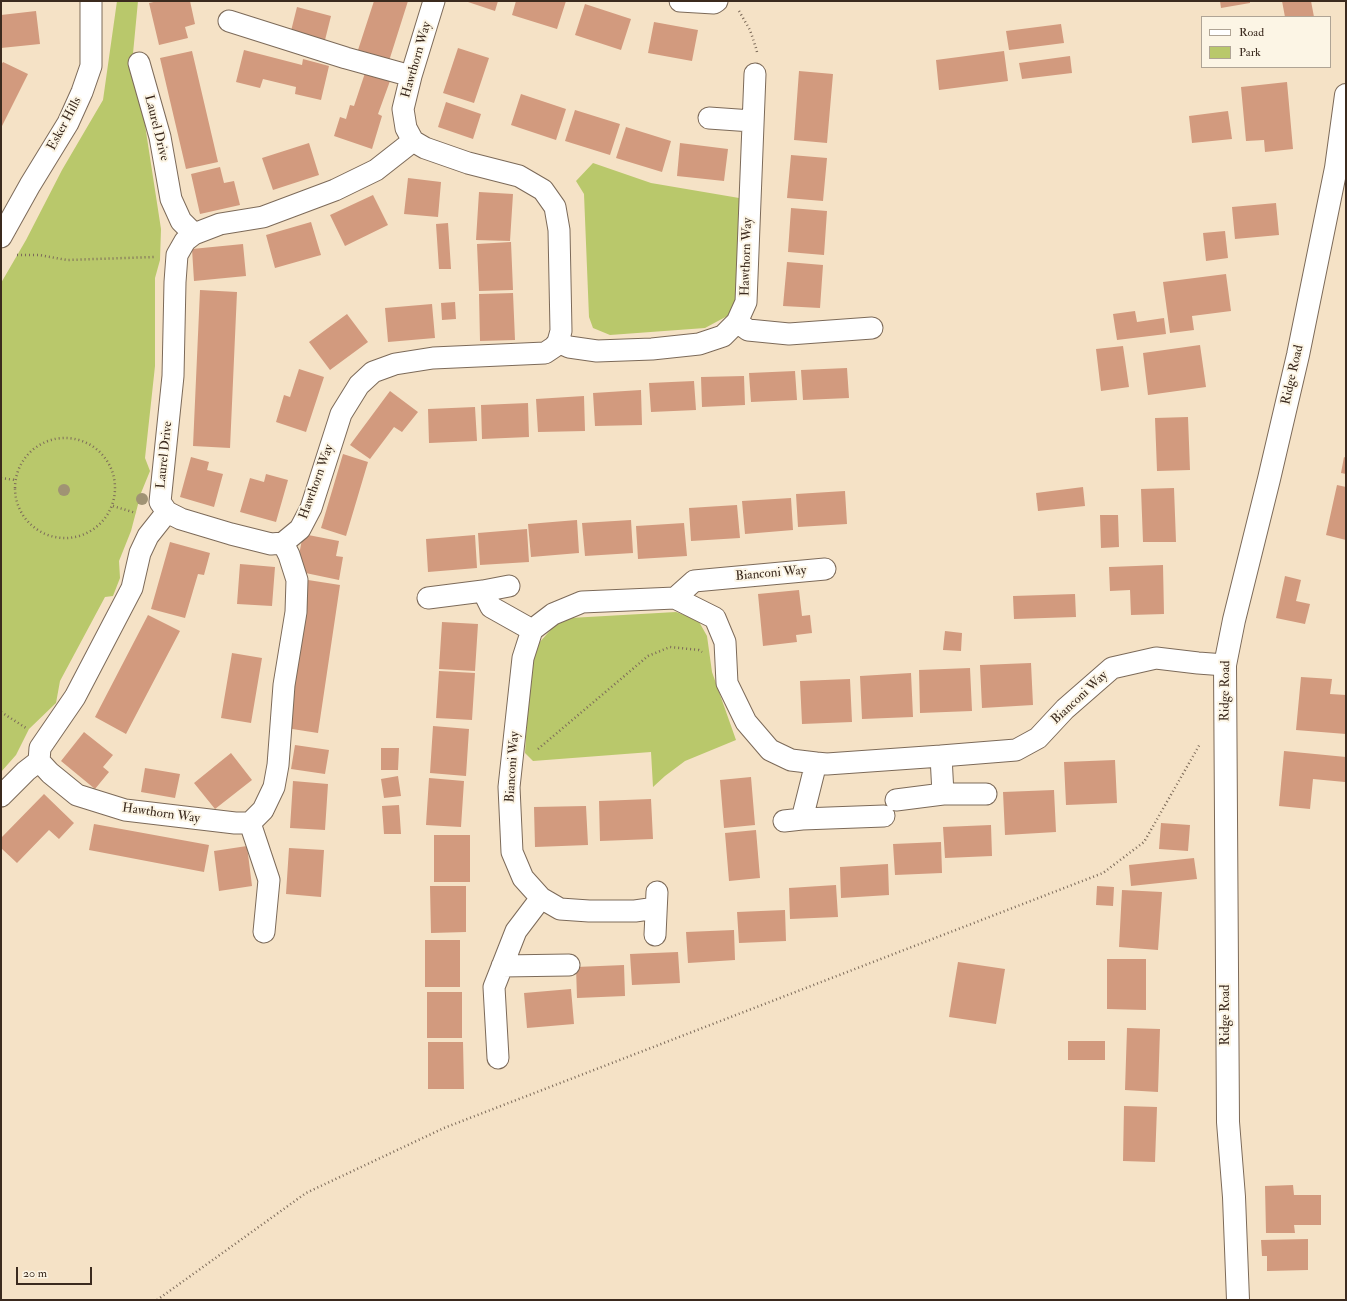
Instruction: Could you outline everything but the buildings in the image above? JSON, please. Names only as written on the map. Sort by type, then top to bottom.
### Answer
[{"type":"street","name":"Esker Hills","points":[[1,237],[30,184],[68,123],[82,92],[91,66],[91,1]]},
{"type":"street","name":"Hawthorn Way","points":[[413,142],[406,128],[403,109],[411,76],[434,1]]},
{"type":"street","points":[[680,1],[726,4]]},
{"type":"street","points":[[228,21],[346,58],[411,76]]},
{"type":"street","name":"Laurel Drive","points":[[139,63],[160,137],[171,199],[181,221],[194,234]]},
{"type":"street","name":"Hawthorn Way","points":[[283,543],[300,529],[311,508],[341,414],[359,384],[373,372],[395,364],[433,358],[545,353],[554,347],[558,342],[569,347],[597,351],[652,349],[699,344],[723,336],[738,322],[746,302],[755,74]]},
{"type":"street","name":"Ridge Road","points":[[1238,1300],[1234,1196],[1227,1115],[1225,665],[1234,620],[1298,354],[1336,168],[1346,95]]},
{"type":"street","points":[[709,118],[752,121]]},
{"type":"street","points":[[177,255],[185,241],[194,234],[220,224],[263,217],[335,190],[376,170],[413,142],[425,148],[468,163],[519,176],[543,190],[555,206],[559,230],[561,331],[558,342]]},
{"type":"street","name":"Laurel Drive","points":[[167,512],[160,502],[174,376],[175,282],[177,255]]},
{"type":"street","points":[[738,322],[748,330],[789,334],[872,328]]},
{"type":"street","points":[[1,796],[26,771],[39,761],[40,748],[75,697],[132,588],[140,553],[148,536],[167,512],[181,519],[231,534],[271,544],[283,543],[297,580],[296,612],[284,685],[278,765],[274,787],[263,810],[250,823],[269,880],[264,932]]},
{"type":"street","name":"Bianconi Way","points":[[675,598],[694,582],[826,569]]},
{"type":"street","points":[[428,598],[509,586]]},
{"type":"street","points":[[483,591],[491,607],[532,630]]},
{"type":"street","name":"Bianconi Way","points":[[655,935],[656,900],[635,911],[590,912],[560,909],[541,898],[523,878],[512,852],[510,787],[523,658],[532,630],[553,614],[582,602],[675,598],[715,618],[726,642],[727,683],[746,722],[770,750],[791,760],[827,764],[1016,750],[1038,738],[1065,709],[1112,668],[1156,658],[1225,665]]},
{"type":"street","points":[[941,756],[944,794]]},
{"type":"street","name":"Hawthorn Way","points":[[39,761],[50,773],[77,795],[125,810],[235,823],[250,823]]},
{"type":"street","points":[[816,763],[793,820],[884,816]]},
{"type":"street","points":[[896,800],[944,794],[986,794]]},
{"type":"street","points":[[498,1058],[494,987],[516,931],[541,898]]},
{"type":"street","points":[[502,966],[569,965]]},
{"type":"path","points":[[726,4],[750,30],[756,48],[757,64],[755,74]]},
{"type":"path","points":[[13,255],[39,254],[66,260],[177,255]]},
{"type":"path","points":[[61,437],[78,439],[94,446],[106,457],[114,472],[116,489],[113,506],[105,520],[93,531],[77,537],[61,538],[45,534],[31,526],[21,512],[15,497],[15,480],[20,464],[31,450],[45,441],[61,437]]},
{"type":"path","points":[[1,478],[15,480]]},
{"type":"path","points":[[511,771],[648,656],[670,647],[700,650],[727,667]]},
{"type":"path","points":[[1,712],[44,742]]},
{"type":"path","points":[[158,1300],[306,1192],[444,1128],[1103,873],[1144,842],[1204,736],[1225,729]]},
{"type":"green space","points":[[117,1],[138,1],[132,64],[143,112],[161,229],[160,260],[155,278],[155,366],[145,458],[150,471],[141,493],[131,531],[119,561],[120,578],[113,596],[105,597],[60,681],[56,703],[29,729],[16,755],[1,772],[1,283],[26,240],[62,170],[103,100]]},
{"type":"green space","points":[[593,163],[651,183],[745,199],[740,284],[731,314],[705,328],[610,335],[593,328],[589,317],[584,194],[576,181]]},
{"type":"green space","points":[[676,612],[698,620],[707,636],[712,672],[736,740],[685,761],[653,787],[651,752],[533,761],[525,753],[530,669],[538,644],[555,625],[570,618]]}]
